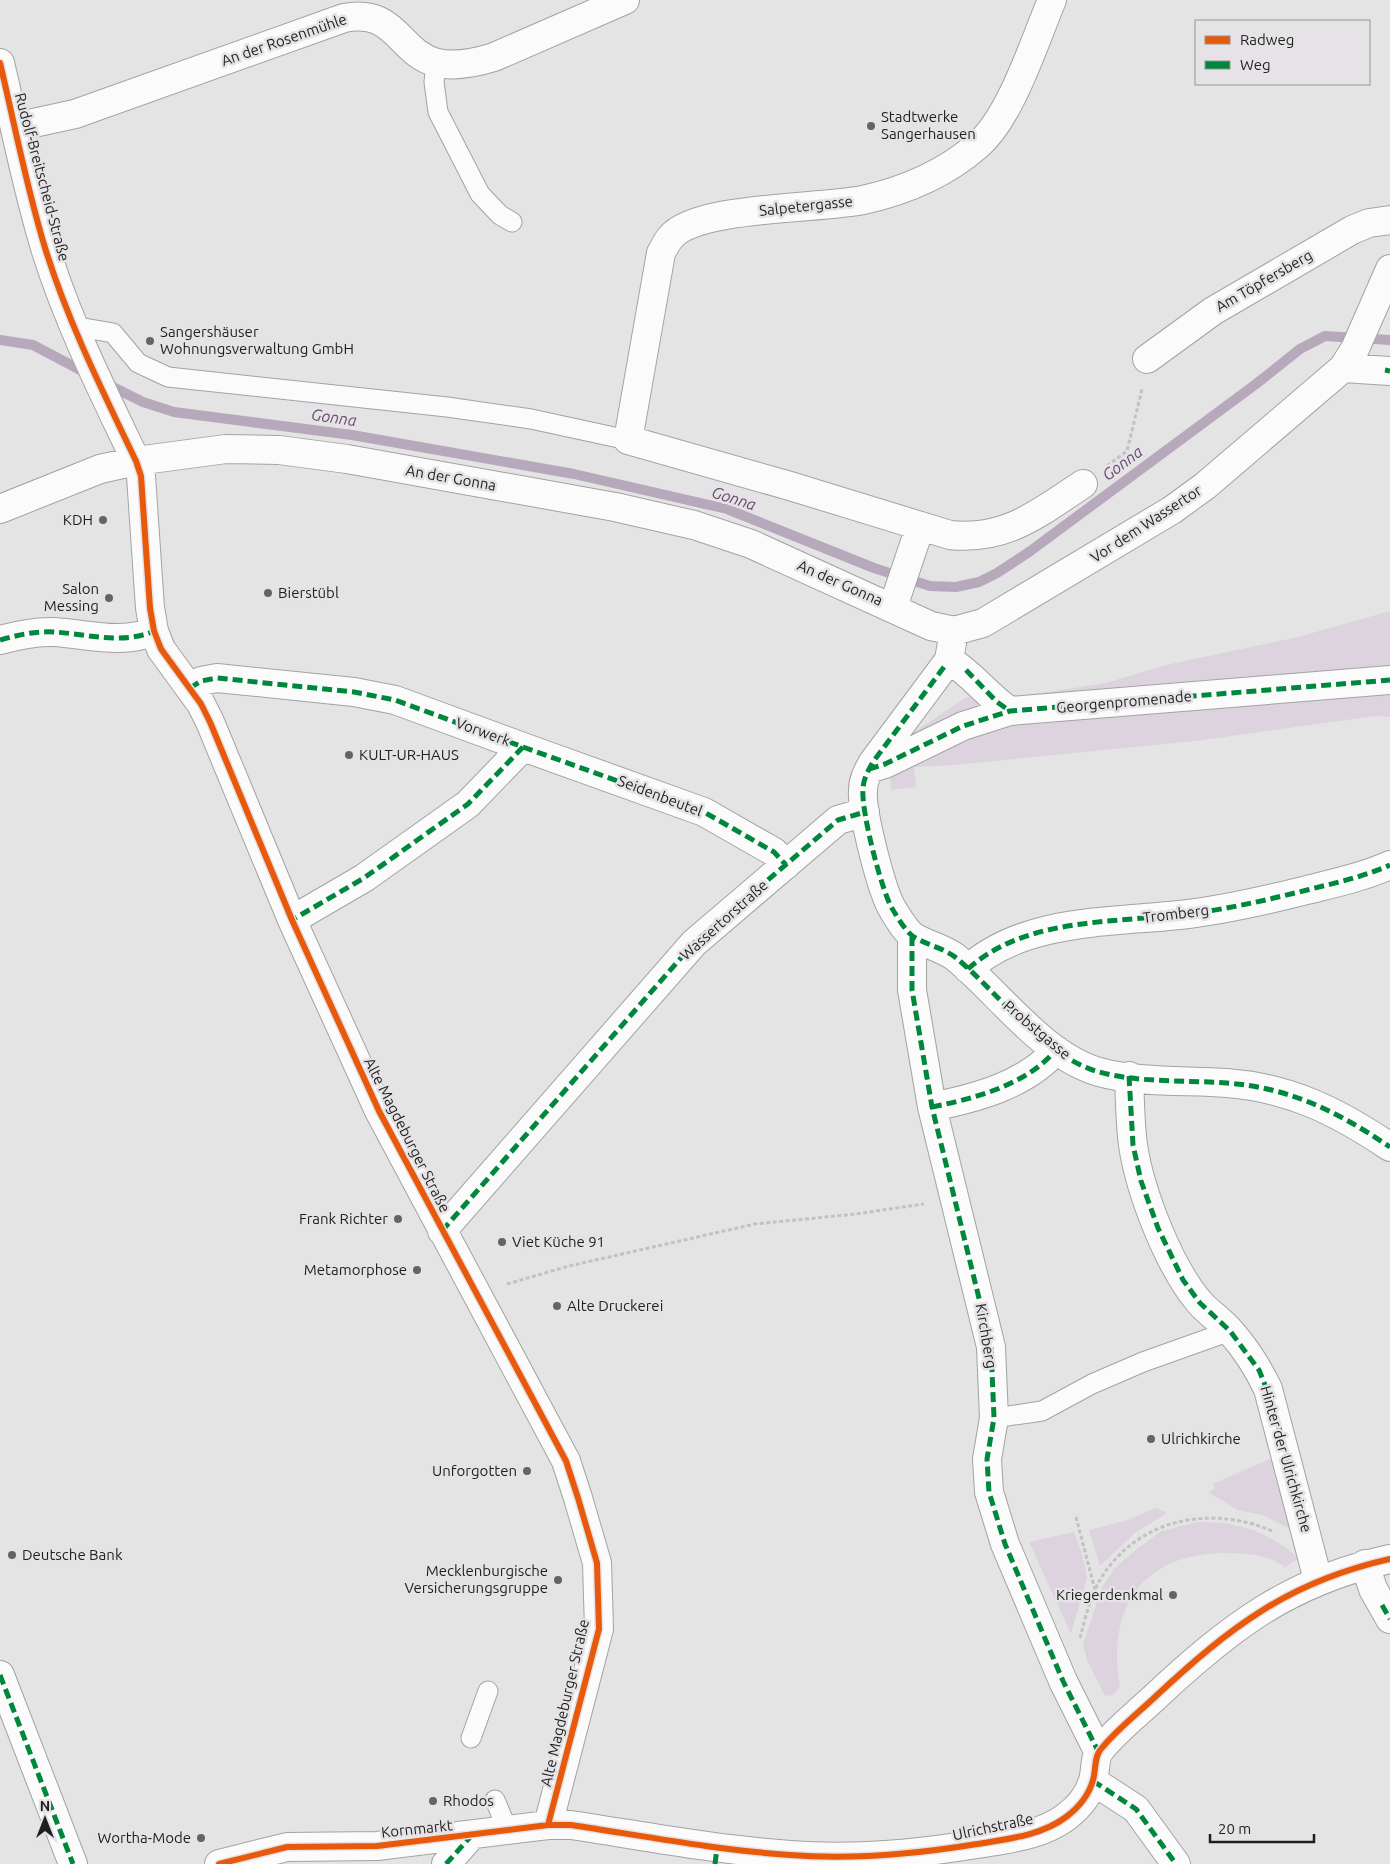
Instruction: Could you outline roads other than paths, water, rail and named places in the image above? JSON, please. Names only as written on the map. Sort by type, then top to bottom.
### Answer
[{"type":"street","name":"An der Rosenmühle","points":[[15,127],[75,114],[313,29],[358,16],[374,18],[388,25],[419,53],[436,62],[457,65],[478,62],[625,0]]},
{"type":"street","name":"Salpetergasse","points":[[628,440],[661,253],[672,235],[716,216],[862,200],[904,189],[939,171],[979,144],[995,125],[1011,96],[1052,0]]},
{"type":"street","name":"Rudolf-Breitscheid-Straße","points":[[0,63],[36,216],[76,331],[136,461]]},
{"type":"street","name":"Am Töpfersberg","points":[[1147,359],[1213,311],[1352,230],[1369,223],[1390,220]]},
{"type":"street","points":[[1390,269],[1372,313],[1349,359],[1390,370]]},
{"type":"street","name":"Vor dem Wassertor","points":[[954,631],[983,623],[1172,510],[1205,486],[1349,359]]},
{"type":"street","points":[[628,440],[790,486],[916,537],[950,535],[966,537],[1005,531],[1024,522],[1083,484]]},
{"type":"street","name":"An der Gonna","points":[[0,509],[100,469],[136,461],[226,449],[279,450],[347,459],[615,507],[723,534],[896,597],[931,626],[954,631]]},
{"type":"street","name":"Alte Magdeburger Straße","points":[[136,461],[143,493],[150,608],[154,631],[165,656],[190,688],[210,722],[292,920],[379,1111],[566,1461],[597,1563],[599,1629],[548,1825]]},
{"type":"street","name":"An der Gonna","points":[[896,597],[916,537]]},
{"type":"street","points":[[0,640],[35,632],[119,638],[146,635],[154,631]]},
{"type":"street","points":[[865,812],[862,790],[869,768],[949,660],[954,631]]},
{"type":"street","points":[[949,660],[966,670],[996,702],[1010,711]]},
{"type":"street","name":"Vorwerk","points":[[190,688],[201,680],[217,678],[354,692],[395,700],[523,746],[468,804],[364,878],[292,920]]},
{"type":"street","name":"Georgenpromenade","points":[[869,768],[885,764],[962,726],[1010,711],[1390,680]]},
{"type":"street","name":"Seidenbeutel","points":[[523,746],[704,812],[774,852],[786,865]]},
{"type":"street","name":"Wassertorstraße","points":[[442,1231],[694,943],[838,820],[865,812]]},
{"type":"street","name":"Probstgasse","points":[[865,812],[885,896],[912,936],[953,956],[1056,1050],[1078,1063],[1099,1072],[1259,1086],[1287,1093],[1326,1108],[1390,1148]]},
{"type":"street","name":"Tromberg","points":[[968,969],[996,947],[1031,935],[1080,925],[1189,914],[1247,905],[1344,881],[1390,865]]},
{"type":"street","name":"Kirchberg","points":[[912,936],[912,990],[932,1107],[991,1347],[994,1418],[988,1459],[989,1492],[1005,1544],[1063,1681],[1098,1751]]},
{"type":"street","points":[[932,1107],[955,1102],[1012,1082],[1044,1064],[1056,1050]]},
{"type":"street","name":"Hinter der Ulrichkirche","points":[[1129,1076],[1133,1145],[1142,1181],[1158,1228],[1183,1280],[1200,1303],[1230,1330],[1259,1370],[1268,1389],[1318,1580]]},
{"type":"street","points":[[1098,1751],[1207,1650],[1280,1598],[1318,1580],[1377,1561],[1373,1589],[1390,1619]]},
{"type":"street","points":[[0,1675],[73,1864]]},
{"type":"street","name":"Ulrichstraße","points":[[548,1825],[572,1825],[716,1856],[874,1856],[943,1850],[1010,1839],[1044,1829],[1066,1817],[1084,1799],[1093,1781],[1098,1751]]},
{"type":"street","points":[[1093,1781],[1136,1809],[1176,1864]]},
{"type":"street","name":"Kornmarkt","points":[[219,1864],[287,1847],[377,1846],[471,1836],[548,1825]]},
{"type":"street","name":"Kornmarkt","points":[[446,1864],[471,1836]]},
{"type":"lane","points":[[436,62],[434,82],[438,112],[480,194],[500,215],[512,222]]},
{"type":"lane","points":[[76,331],[113,333],[138,363],[168,377],[456,409],[531,420],[628,440]]},
{"type":"lane","points":[[994,1418],[1042,1411],[1092,1384],[1230,1330]]},
{"type":"lane","points":[[471,1738],[488,1691]]},
{"type":"lane","points":[[495,1800],[508,1831]]},
{"type":"waterway","name":"Gonna","points":[[105,383],[143,402],[174,412],[352,435],[574,474],[727,509],[874,568],[930,586],[956,587],[979,582],[997,573],[1029,552],[1256,384],[1300,349],[1325,336],[1390,340]]},
{"type":"waterway","name":"Gonna","points":[[0,340],[33,345],[88,374]]},
{"type":"place","name":"Stadtwerke Sangerhausen","points":[[871,126]]},
{"type":"place","name":"Sangershäuser Wohnungsverwaltung GmbH","points":[[150,341]]},
{"type":"place","name":"KDH","points":[[103,520]]},
{"type":"place","name":"Bierstübl","points":[[268,593]]},
{"type":"place","name":"Salon Messing","points":[[109,598]]},
{"type":"place","name":"KULT-UR-HAUS","points":[[349,755]]},
{"type":"place","name":"Frank Richter","points":[[398,1219]]},
{"type":"place","name":"Viet Küche 91","points":[[502,1242]]},
{"type":"place","name":"Metamorphose","points":[[417,1270]]},
{"type":"place","name":"Alte Druckerei","points":[[557,1306]]},
{"type":"place","name":"Ulrichkirche","points":[[1151,1439]]},
{"type":"place","name":"Unforgotten","points":[[527,1471]]},
{"type":"place","name":"Deutsche Bank","points":[[12,1555]]},
{"type":"place","name":"Mecklenburgische Versicherungsgruppe","points":[[558,1580]]},
{"type":"place","name":"Kriegerdenkmal","points":[[1173,1595]]},
{"type":"place","name":"Rhodos","points":[[433,1801]]},
{"type":"place","name":"Wortha-Mode","points":[[201,1838]]}]
